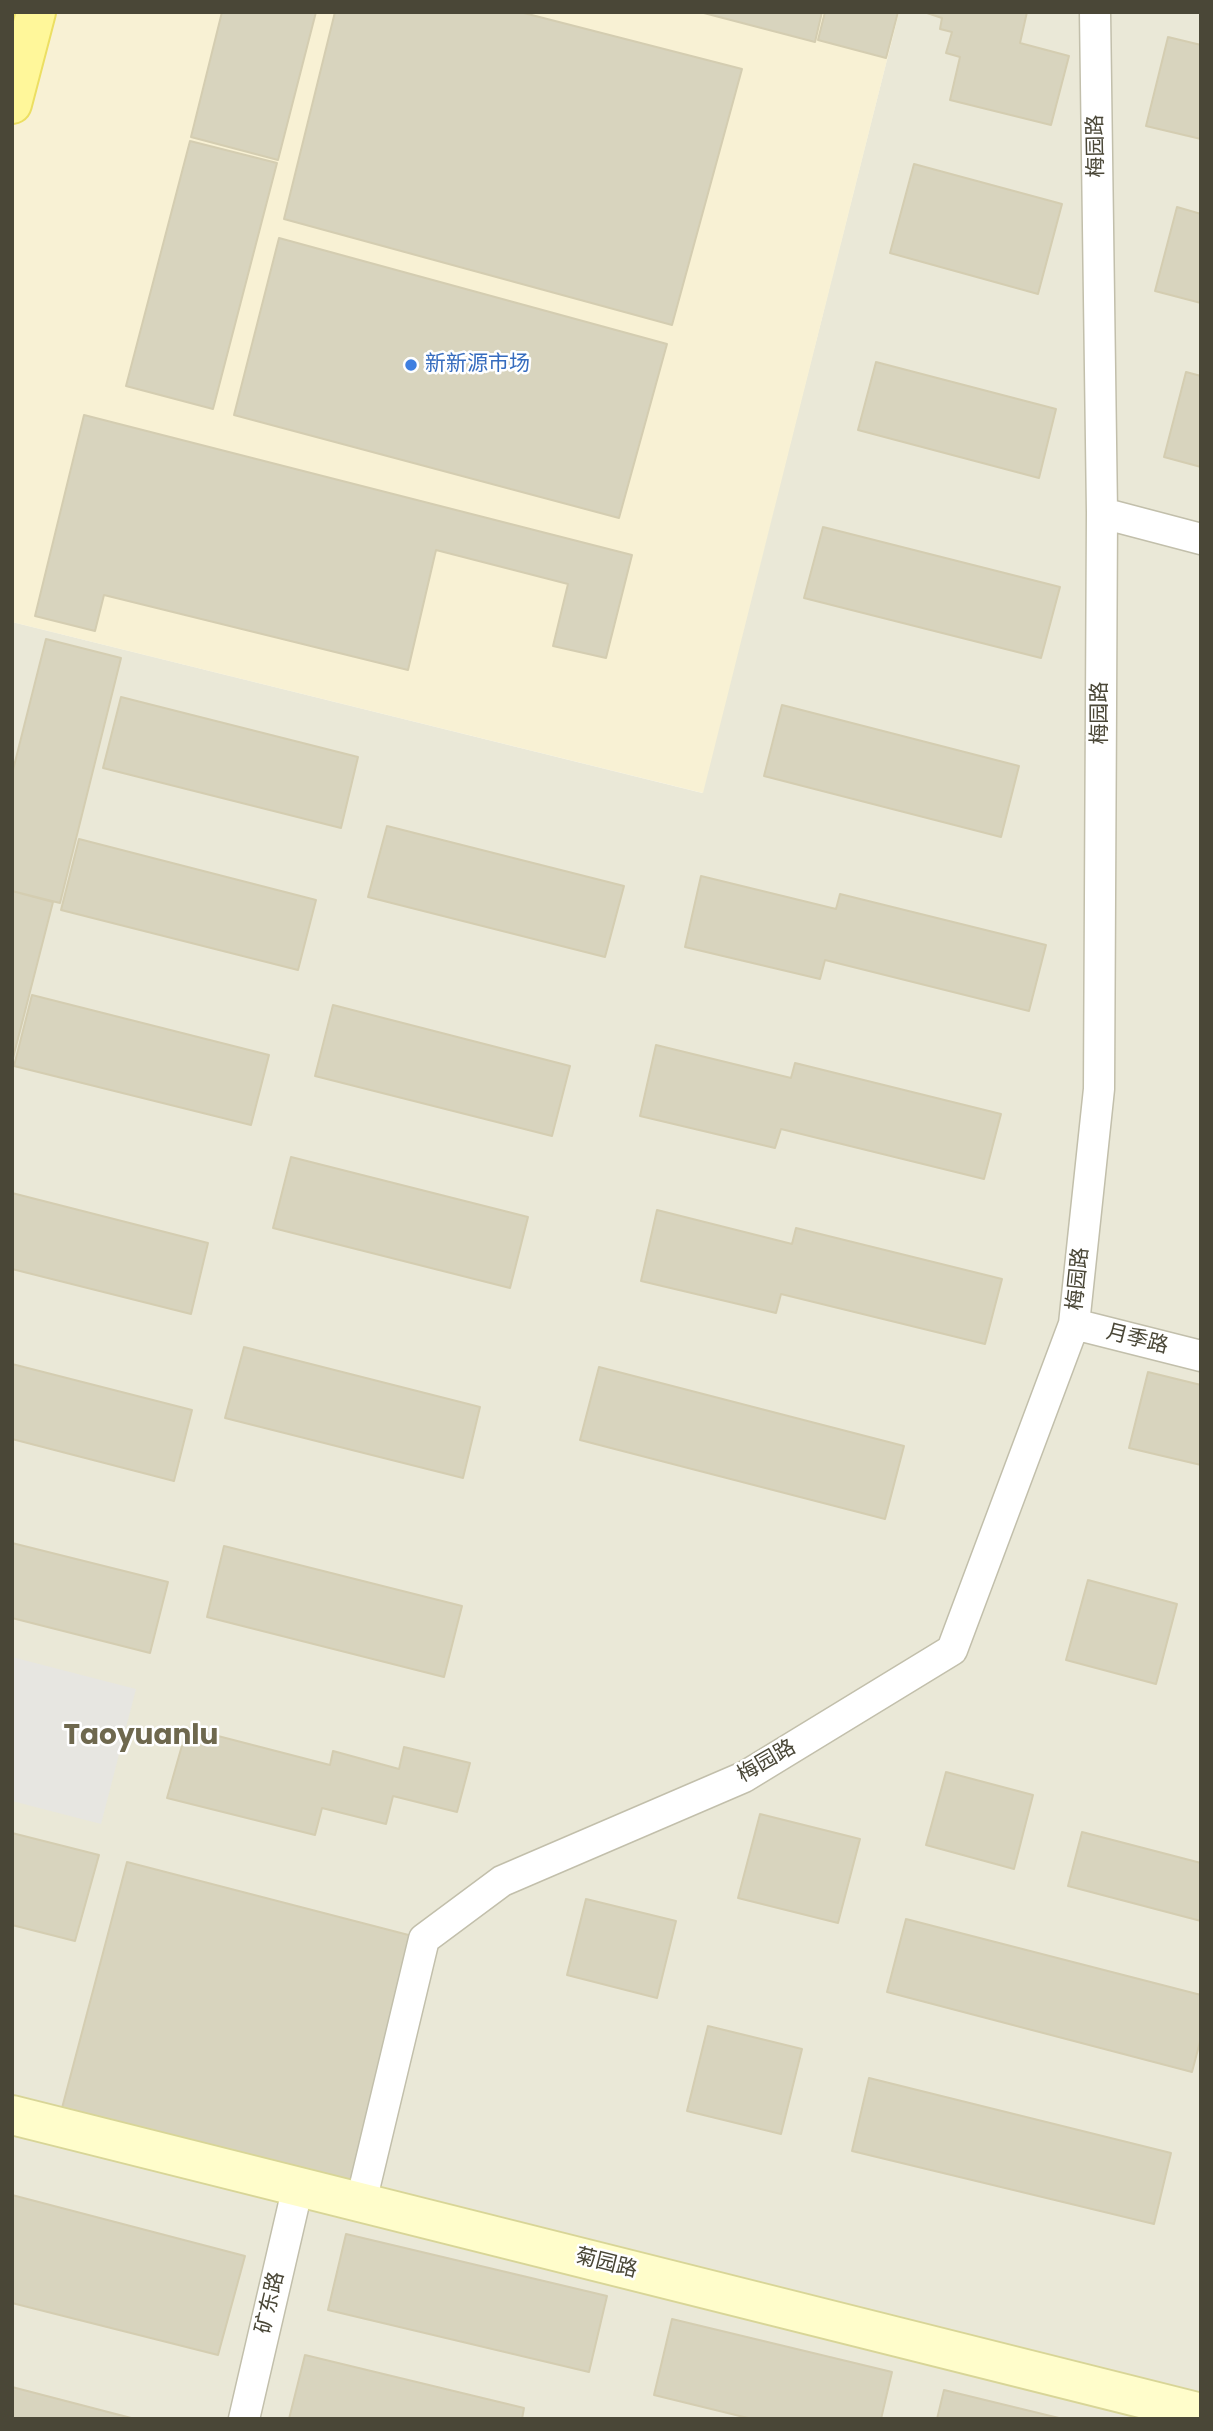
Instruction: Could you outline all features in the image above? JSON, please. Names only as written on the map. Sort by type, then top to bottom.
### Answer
[{"type":"main road","points":[[12,104],[36,12]]},
{"type":"street","name":"梅园路","points":[[361,2202],[424,1939],[502,1881],[744,1777],[951,1650],[1074,1324],[1099,1089],[1102,513],[1095,12]]},
{"type":"street","points":[[1102,513],[1201,539]]},
{"type":"street","name":"月季路","points":[[1074,1324],[1201,1356]]},
{"type":"street","name":"菊园路","points":[[12,2115],[1201,2413]]},
{"type":"street","name":"矿东路","points":[[244,2419],[298,2186]]},
{"type":"shaded area","name":"新新源市场","points":[[37,12],[899,12],[703,793],[12,622],[12,108]]},
{"type":"shaded area","points":[[899,12],[1201,12],[1201,2419],[12,2419],[12,622],[702,793]],"holes":[[[127,1862],[424,1939],[57,2127]]]},
{"type":"shaded area","points":[[12,1657],[136,1689],[101,1824],[12,1801]]},
{"type":"building","points":[[222,12],[316,12],[278,160],[191,137]]},
{"type":"building","points":[[335,12],[520,12],[742,69],[672,325],[284,219]]},
{"type":"building","points":[[700,12],[822,12],[815,42]]},
{"type":"building","points":[[825,12],[898,12],[886,58],[818,40]]},
{"type":"building","points":[[924,12],[1027,12],[1020,43],[1069,56],[1051,125],[950,100],[960,57],[946,53],[952,32],[940,29],[942,18]]},
{"type":"building","points":[[1168,37],[1201,45],[1201,139],[1146,126]]},
{"type":"building","points":[[190,141],[277,163],[213,409],[126,386]]},
{"type":"building","points":[[914,164],[1062,204],[1038,294],[890,253]]},
{"type":"building","points":[[1177,207],[1201,214],[1201,303],[1155,291]]},
{"type":"building","points":[[279,238],[667,344],[619,518],[234,415]]},
{"type":"building","points":[[876,362],[1056,409],[1039,478],[858,430]]},
{"type":"building","points":[[1186,372],[1201,376],[1201,467],[1164,457]]},
{"type":"building","points":[[84,415],[632,555],[606,658],[553,646],[568,584],[436,550],[408,670],[104,595],[95,631],[35,616]]},
{"type":"building","points":[[823,527],[1060,587],[1041,658],[804,598]]},
{"type":"building","points":[[46,639],[121,658],[60,903],[12,891],[12,774]]},
{"type":"building","points":[[121,697],[358,757],[341,828],[103,768]]},
{"type":"building","points":[[782,705],[1019,766],[1001,837],[764,776]]},
{"type":"building","points":[[387,826],[624,886],[605,957],[368,897]]},
{"type":"building","points":[[79,839],[316,900],[298,970],[61,910]]},
{"type":"building","points":[[701,876],[836,909],[840,894],[1046,945],[1029,1011],[825,960],[820,979],[685,947]]},
{"type":"building","points":[[12,891],[53,902],[12,1062]]},
{"type":"building","points":[[32,995],[269,1055],[251,1125],[14,1066]]},
{"type":"building","points":[[333,1005],[570,1066],[552,1136],[315,1076]]},
{"type":"building","points":[[656,1045],[791,1078],[795,1063],[1001,1114],[984,1179],[781,1129],[775,1148],[640,1116]]},
{"type":"building","points":[[291,1157],[528,1217],[510,1288],[273,1228]]},
{"type":"building","points":[[12,1193],[208,1243],[191,1314],[12,1269]]},
{"type":"building","points":[[657,1210],[792,1244],[796,1228],[1002,1279],[985,1344],[781,1294],[776,1313],[641,1281]]},
{"type":"building","points":[[244,1347],[480,1407],[463,1478],[225,1418]]},
{"type":"building","points":[[12,1364],[192,1410],[174,1481],[12,1439]]},
{"type":"building","points":[[599,1367],[904,1446],[885,1519],[580,1440]]},
{"type":"building","points":[[1148,1372],[1201,1385],[1201,1465],[1129,1448]]},
{"type":"building","points":[[12,1543],[168,1582],[150,1653],[12,1618]]},
{"type":"building","points":[[224,1546],[462,1606],[444,1677],[207,1617]]},
{"type":"building","points":[[1088,1580],[1177,1604],[1156,1684],[1066,1660]]},
{"type":"building","points":[[187,1728],[330,1765],[333,1751],[399,1769],[404,1747],[470,1763],[457,1812],[393,1796],[386,1824],[322,1808],[315,1835],[167,1798]]},
{"type":"building","points":[[946,1772],[1033,1795],[1014,1869],[926,1845]]},
{"type":"building","points":[[760,1814],[860,1839],[838,1923],[738,1898]]},
{"type":"building","points":[[1082,1832],[1201,1863],[1201,1921],[1068,1886]]},
{"type":"building","points":[[12,1833],[99,1855],[75,1941],[12,1925]]},
{"type":"building","points":[[127,1862],[424,1939],[361,2202],[57,2127]]},
{"type":"building","points":[[586,1899],[676,1921],[657,1998],[567,1975]]},
{"type":"building","points":[[906,1919],[1201,1995],[1201,2038],[1192,2072],[887,1992]]},
{"type":"building","points":[[708,2026],[802,2049],[781,2134],[687,2111]]},
{"type":"building","points":[[869,2078],[1171,2153],[1154,2224],[852,2151]]},
{"type":"building","points":[[12,2195],[245,2256],[218,2355],[12,2303]]},
{"type":"building","points":[[346,2234],[607,2296],[589,2372],[328,2310]]},
{"type":"building","points":[[672,2319],[892,2372],[881,2419],[752,2419],[654,2395]]},
{"type":"building","points":[[305,2355],[524,2408],[522,2419],[289,2419]]},
{"type":"building","points":[[12,2387],[135,2419],[12,2419]]},
{"type":"building","points":[[944,2390],[1063,2419],[937,2419]]},
{"type":"place","name":"新新源市场","points":[[411,365]]},
{"type":"district","name":"Taoyuanlu","points":[[141,1737]]}]
